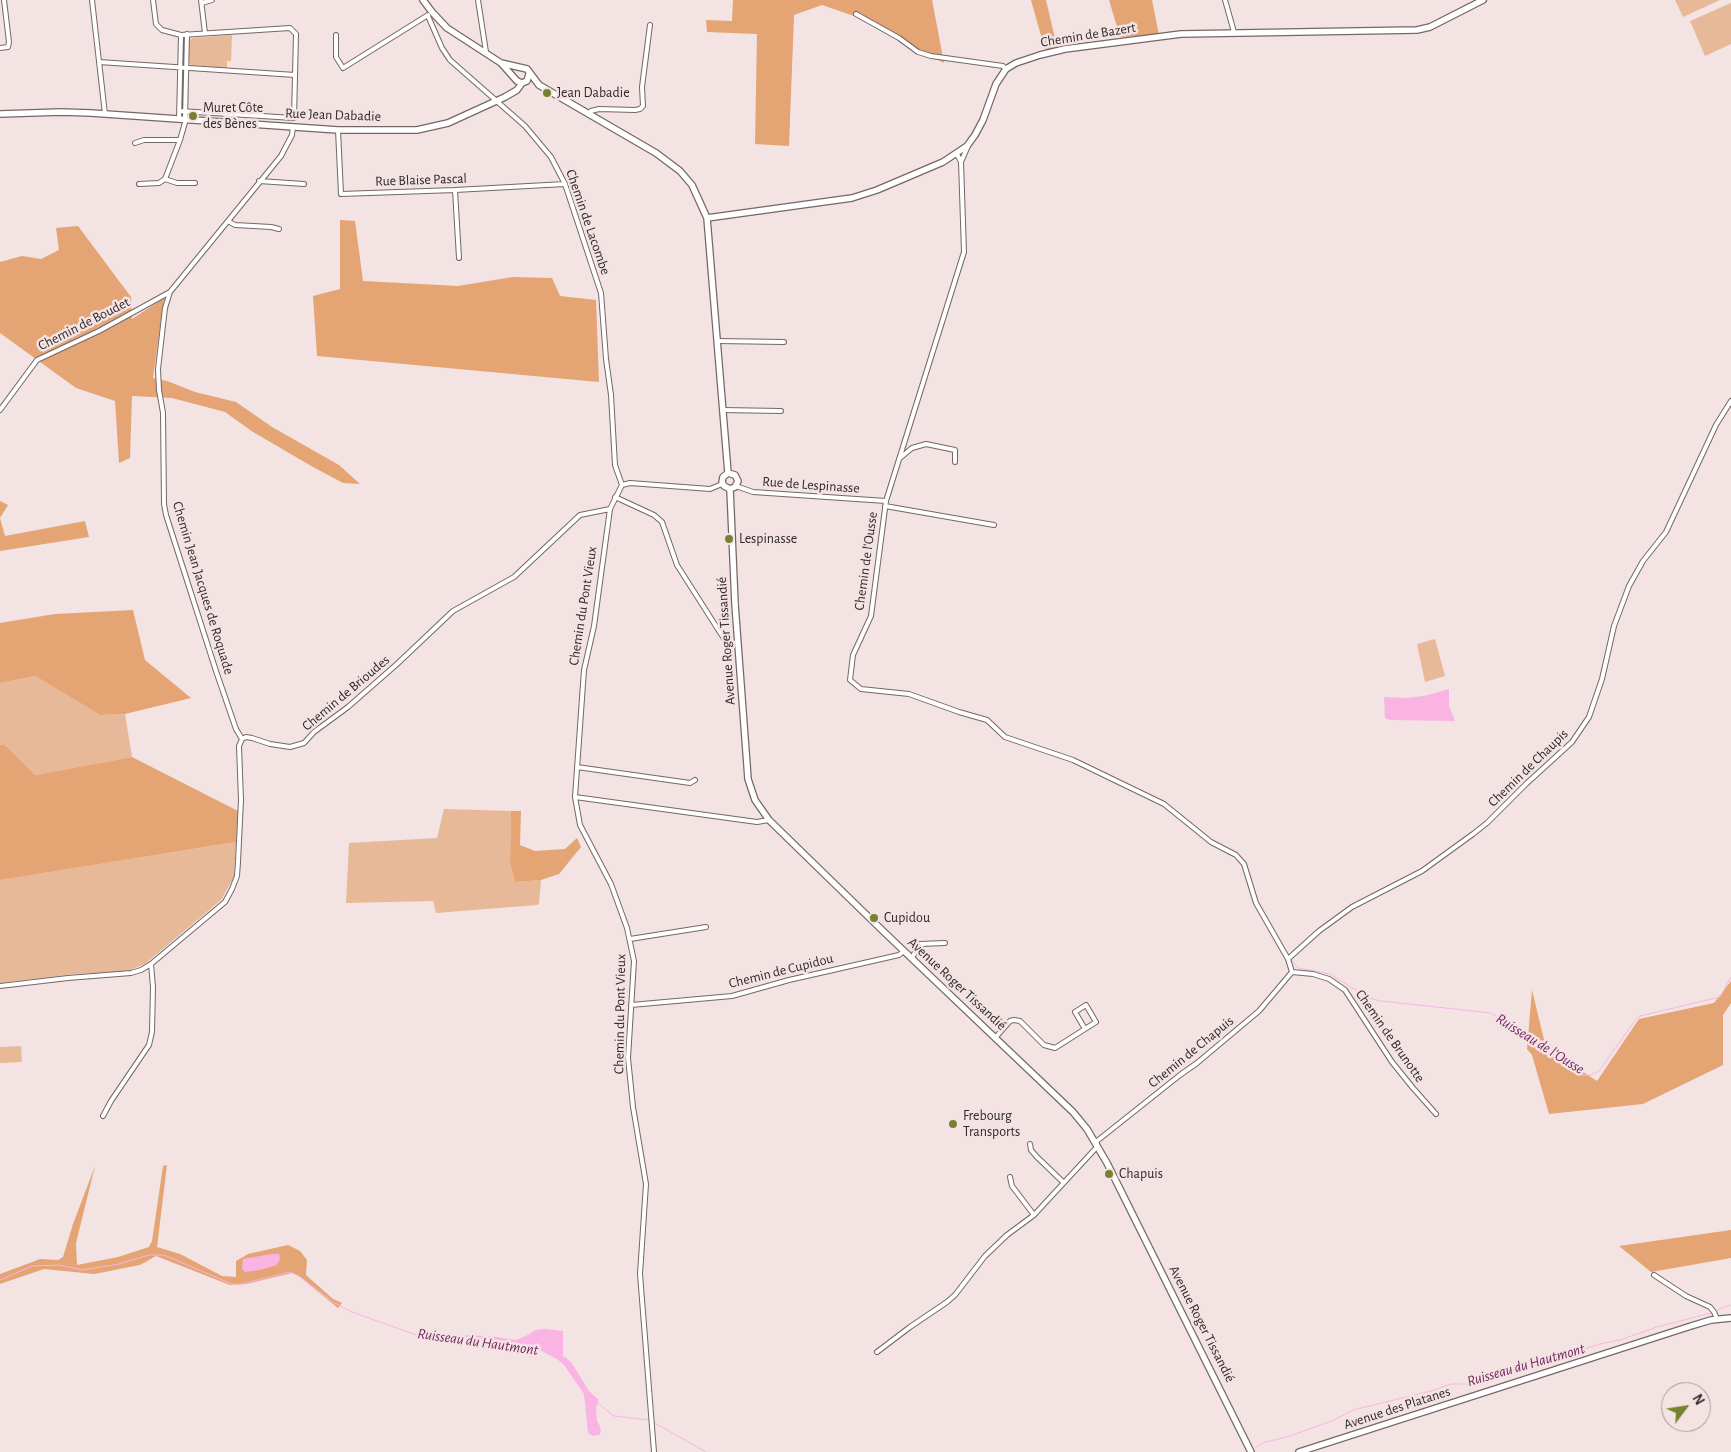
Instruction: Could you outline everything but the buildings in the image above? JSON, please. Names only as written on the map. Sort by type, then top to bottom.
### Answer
[{"type":"main road","points":[[423,0],[430,14],[447,28],[501,63],[515,78],[523,82],[539,85]]},
{"type":"main road","name":"Chemin de Bazert","points":[[1006,69],[1016,63],[1065,49],[1181,34],[1417,30],[1430,28],[1483,0]]},
{"type":"main road","points":[[501,63],[524,67],[539,85],[656,153],[680,171],[692,185],[707,218],[728,473]]},
{"type":"main road","points":[[509,94],[515,78],[515,70],[519,67]]},
{"type":"main road","points":[[707,218],[852,198],[921,172],[957,154],[968,144],[983,120],[996,84],[1006,69]]},
{"type":"main road","points":[[523,82],[528,79],[529,74]]},
{"type":"main road","name":"Rue Jean Dabadie","points":[[0,114],[61,112],[338,130],[417,130],[448,123],[495,102],[517,90],[523,82]]},
{"type":"main road","points":[[728,473],[737,477],[738,481],[736,486],[730,489],[725,488],[722,484],[723,477],[728,473]]},
{"type":"main road","name":"Avenue Roger Tissandié","points":[[730,489],[735,604],[748,778],[755,800],[769,820],[1073,1112],[1097,1144],[1251,1452]]},
{"type":"main road","name":"Avenue des Platanes","points":[[1299,1452],[1691,1326],[1717,1319],[1731,1318]]},
{"type":"street","points":[[0,48],[8,47],[9,42],[4,0]]},
{"type":"street","points":[[92,0],[105,114]]},
{"type":"street","points":[[153,0],[156,24],[162,30],[187,34],[290,28],[296,34],[294,118],[180,111]]},
{"type":"street","points":[[205,33],[201,2],[212,0]]},
{"type":"street","points":[[478,0],[486,52]]},
{"type":"street","points":[[1225,0],[1234,32]]},
{"type":"street","points":[[336,35],[336,57],[343,68],[430,14]]},
{"type":"street","name":"Chemin de Lacombe","points":[[430,14],[442,48],[450,60],[495,102],[525,126],[551,157],[566,184],[601,293],[611,395],[615,465],[622,485]]},
{"type":"street","points":[[856,14],[899,38],[918,52],[931,56],[1003,66],[1006,69]]},
{"type":"street","points":[[590,114],[599,109],[640,109],[642,106],[642,88],[650,25]]},
{"type":"street","points":[[139,184],[159,183],[165,179],[180,140],[185,111],[181,34]]},
{"type":"street","points":[[183,119],[180,111],[187,34]]},
{"type":"street","points":[[98,62],[294,75]]},
{"type":"street","name":"Chemin Jean Jacques de Roquade","points":[[242,739],[236,729],[213,663],[166,515],[164,504],[163,413],[158,390],[158,369],[170,292],[281,156],[292,135],[293,127]]},
{"type":"street","name":"Rue Blaise Pascal","points":[[338,130],[341,194],[566,184]]},
{"type":"street","points":[[136,143],[144,140],[180,140]]},
{"type":"street","name":"Chemin de l'Ousse","points":[[968,144],[961,162],[964,252],[886,501],[871,616],[853,655],[850,680],[860,689],[909,694],[958,712],[987,720],[1005,736],[1073,760],[1164,804],[1212,842],[1236,855],[1244,864],[1256,903],[1288,959],[1292,972]]},
{"type":"street","name":"Chemin de l'Ousse","points":[[957,154],[961,162]]},
{"type":"street","points":[[165,179],[177,183],[195,183]]},
{"type":"street","points":[[259,181],[304,184]]},
{"type":"street","points":[[454,190],[459,258]]},
{"type":"street","points":[[228,221],[235,225],[279,229]]},
{"type":"street","name":"Chemin de Boudet","points":[[0,410],[37,360],[99,331],[170,292]]},
{"type":"street","points":[[718,341],[784,342]]},
{"type":"street","name":"Chemin de Chaupis","points":[[1288,959],[1319,931],[1352,907],[1422,871],[1473,834],[1572,742],[1589,717],[1602,679],[1614,626],[1629,586],[1643,561],[1666,532],[1716,425],[1731,401]]},
{"type":"street","points":[[722,410],[781,411]]},
{"type":"street","points":[[900,458],[912,448],[924,444],[955,450],[955,462]]},
{"type":"street","points":[[610,509],[622,485],[710,490],[722,484]]},
{"type":"street","name":"Rue de Lespinasse","points":[[736,486],[753,492],[886,501]]},
{"type":"street","points":[[616,497],[662,522],[677,565],[728,645]]},
{"type":"street","points":[[885,506],[994,525]]},
{"type":"street","name":"Chemin de Brioudes","points":[[242,739],[246,737],[252,738],[270,744],[290,747],[304,743],[314,732],[348,707],[390,670],[453,611],[514,577],[580,515],[610,509]]},
{"type":"street","name":"Chemin du Pont Vieux","points":[[610,509],[594,626],[584,670],[575,797],[580,825],[611,884],[630,938],[634,961],[628,1058],[632,1107],[646,1184],[640,1274],[654,1452]]},
{"type":"street","points":[[0,986],[131,973],[141,970],[225,902],[237,876],[241,800],[239,746],[242,739]]},
{"type":"street","points":[[577,767],[690,783],[695,780]]},
{"type":"street","points":[[575,797],[757,822],[769,820]]},
{"type":"street","points":[[630,938],[706,927]]},
{"type":"street","points":[[912,959],[916,947],[920,944],[946,942]]},
{"type":"street","name":"Chemin de Cupidou","points":[[631,1005],[732,996],[799,978],[899,955],[904,951]]},
{"type":"street","points":[[103,1116],[148,1045],[152,1032],[153,987],[150,964]]},
{"type":"street","name":"Chemin de Brunotte","points":[[1292,972],[1313,974],[1330,979],[1344,990],[1392,1062],[1436,1114]]},
{"type":"street","name":"Chemin de Chapuis","points":[[877,1352],[947,1302],[960,1289],[985,1256],[1007,1235],[1034,1214],[1096,1148],[1097,1141],[1197,1063],[1259,1011],[1292,972]]},
{"type":"street","points":[[995,1038],[1010,1021],[1014,1020],[1020,1021],[1044,1045],[1049,1048],[1055,1048],[1096,1022],[1086,1005],[1075,1012],[1085,1028]]},
{"type":"street","points":[[1030,1144],[1031,1150],[1037,1157],[1063,1182]]},
{"type":"street","points":[[1010,1177],[1012,1186],[1034,1214]]},
{"type":"street","points":[[1654,1275],[1686,1296],[1710,1307],[1717,1319]]},
{"type":"shaded area","points":[[733,0],[932,0],[944,63],[857,17],[822,5],[794,15],[789,146],[755,144],[757,34],[707,32],[706,20],[732,21]]},
{"type":"shaded area","points":[[1031,0],[1046,0],[1057,47],[1045,50]]},
{"type":"shaded area","points":[[1109,0],[1152,0],[1159,35],[1120,37]]},
{"type":"shaded area","points":[[1675,0],[1720,0],[1683,17]]},
{"type":"shaded area","points":[[1731,3],[1731,44],[1705,56],[1690,21]]},
{"type":"shaded area","points":[[232,35],[231,61],[227,61],[227,68],[190,64],[188,60],[189,40],[192,38]]},
{"type":"shaded area","points":[[340,220],[355,221],[363,281],[458,286],[513,277],[552,278],[560,296],[596,300],[599,382],[317,356],[313,296],[340,289]]},
{"type":"shaded area","points":[[78,226],[131,297],[132,319],[164,298],[153,378],[167,381],[195,392],[236,402],[272,427],[339,465],[360,484],[343,483],[313,467],[253,432],[225,412],[172,398],[132,396],[130,458],[119,463],[115,401],[76,388],[0,333],[0,262],[22,256],[41,259],[59,250],[56,228]]},
{"type":"shaded area","points":[[0,501],[8,505],[0,518]]},
{"type":"shaded area","points":[[0,518],[5,536],[85,521],[89,537],[0,551]]},
{"type":"shaded area","points":[[133,610],[145,660],[191,698],[125,714],[100,715],[35,676],[0,683],[0,623],[55,614]]},
{"type":"shaded area","points":[[1435,639],[1445,676],[1425,682],[1417,644]]},
{"type":"shaded area","points":[[35,676],[100,715],[125,714],[132,757],[35,775],[4,744],[0,745],[0,683]]},
{"type":"shaded area","points":[[1449,689],[1449,706],[1455,721],[1390,720],[1385,718],[1384,697],[1406,698],[1424,696]]},
{"type":"shaded area","points":[[4,744],[35,775],[132,757],[238,811],[236,842],[0,880],[0,745]]},
{"type":"shaded area","points":[[444,809],[511,811],[510,864],[515,882],[541,880],[539,904],[436,913],[433,901],[346,903],[349,843],[437,838]]},
{"type":"shaded area","points":[[511,811],[521,811],[520,845],[535,851],[565,849],[577,838],[581,847],[559,874],[541,880],[515,882],[510,864]]},
{"type":"shaded area","points":[[236,842],[234,877],[221,900],[145,964],[118,972],[75,974],[0,983],[0,880]]},
{"type":"shaded area","points":[[1731,981],[1731,1003],[1723,1015],[1723,1065],[1643,1104],[1549,1114],[1532,1055],[1527,1049],[1532,990],[1546,1048],[1597,1081],[1639,1019],[1714,1003]]},
{"type":"shaded area","points":[[21,1046],[22,1062],[0,1063],[0,1047]]},
{"type":"shaded area","points":[[167,1165],[157,1247],[180,1254],[222,1276],[236,1277],[236,1261],[248,1254],[288,1245],[300,1251],[307,1260],[306,1275],[333,1299],[342,1303],[338,1308],[300,1277],[292,1273],[246,1284],[230,1285],[156,1256],[140,1265],[94,1274],[44,1269],[0,1284],[0,1274],[40,1259],[58,1260],[63,1257],[73,1224],[95,1166],[76,1243],[77,1265],[118,1257],[149,1247],[152,1241],[163,1166]]},
{"type":"shaded area","points":[[1731,1230],[1731,1258],[1651,1272],[1619,1246]]},
{"type":"shaded area","points":[[279,1254],[280,1259],[277,1265],[245,1272],[242,1269],[243,1259]]},
{"type":"shaded area","points":[[535,1330],[563,1331],[563,1356],[571,1362],[589,1391],[599,1400],[596,1407],[597,1421],[601,1432],[599,1435],[593,1436],[588,1433],[584,1394],[564,1365],[557,1359],[542,1351],[517,1345],[490,1341],[429,1338],[459,1335],[489,1336],[516,1340]]},
{"type":"waterway","name":"Ruisseau de l'Ousse","points":[[1291,959],[1298,968],[1330,974],[1369,998],[1381,1001],[1491,1013],[1582,1075],[1591,1075],[1599,1071],[1640,1016],[1720,997],[1731,977]]},
{"type":"waterway","name":"Ruisseau du Hautmont","points":[[0,1280],[32,1266],[59,1265],[82,1270],[119,1264],[149,1255],[164,1255],[232,1284],[241,1284],[290,1272],[299,1276],[333,1302],[352,1312],[425,1338],[442,1339]]},
{"type":"waterway","name":"Ruisseau du Hautmont","points":[[1717,1310],[1731,1305]]},
{"type":"waterway","name":"Ruisseau du Hautmont","points":[[1256,1447],[1265,1442],[1287,1437],[1332,1421],[1353,1410],[1431,1391],[1451,1384],[1471,1384],[1525,1364],[1620,1340],[1657,1327],[1711,1313]]},
{"type":"waterway","name":"Ruisseau du Hautmont","points":[[596,1402],[614,1416],[649,1420]]},
{"type":"waterway","name":"Ruisseau du Hautmont","points":[[653,1422],[706,1452]]},
{"type":"place","name":"Jean Dabadie","points":[[547,93]]},
{"type":"place","name":"Muret Côte des Bènes","points":[[193,116]]},
{"type":"place","name":"Lespinasse","points":[[729,539]]},
{"type":"place","name":"Cupidou","points":[[874,918]]},
{"type":"place","name":"Frebourg Transports","points":[[953,1124]]},
{"type":"place","name":"Chapuis","points":[[1109,1174]]}]
